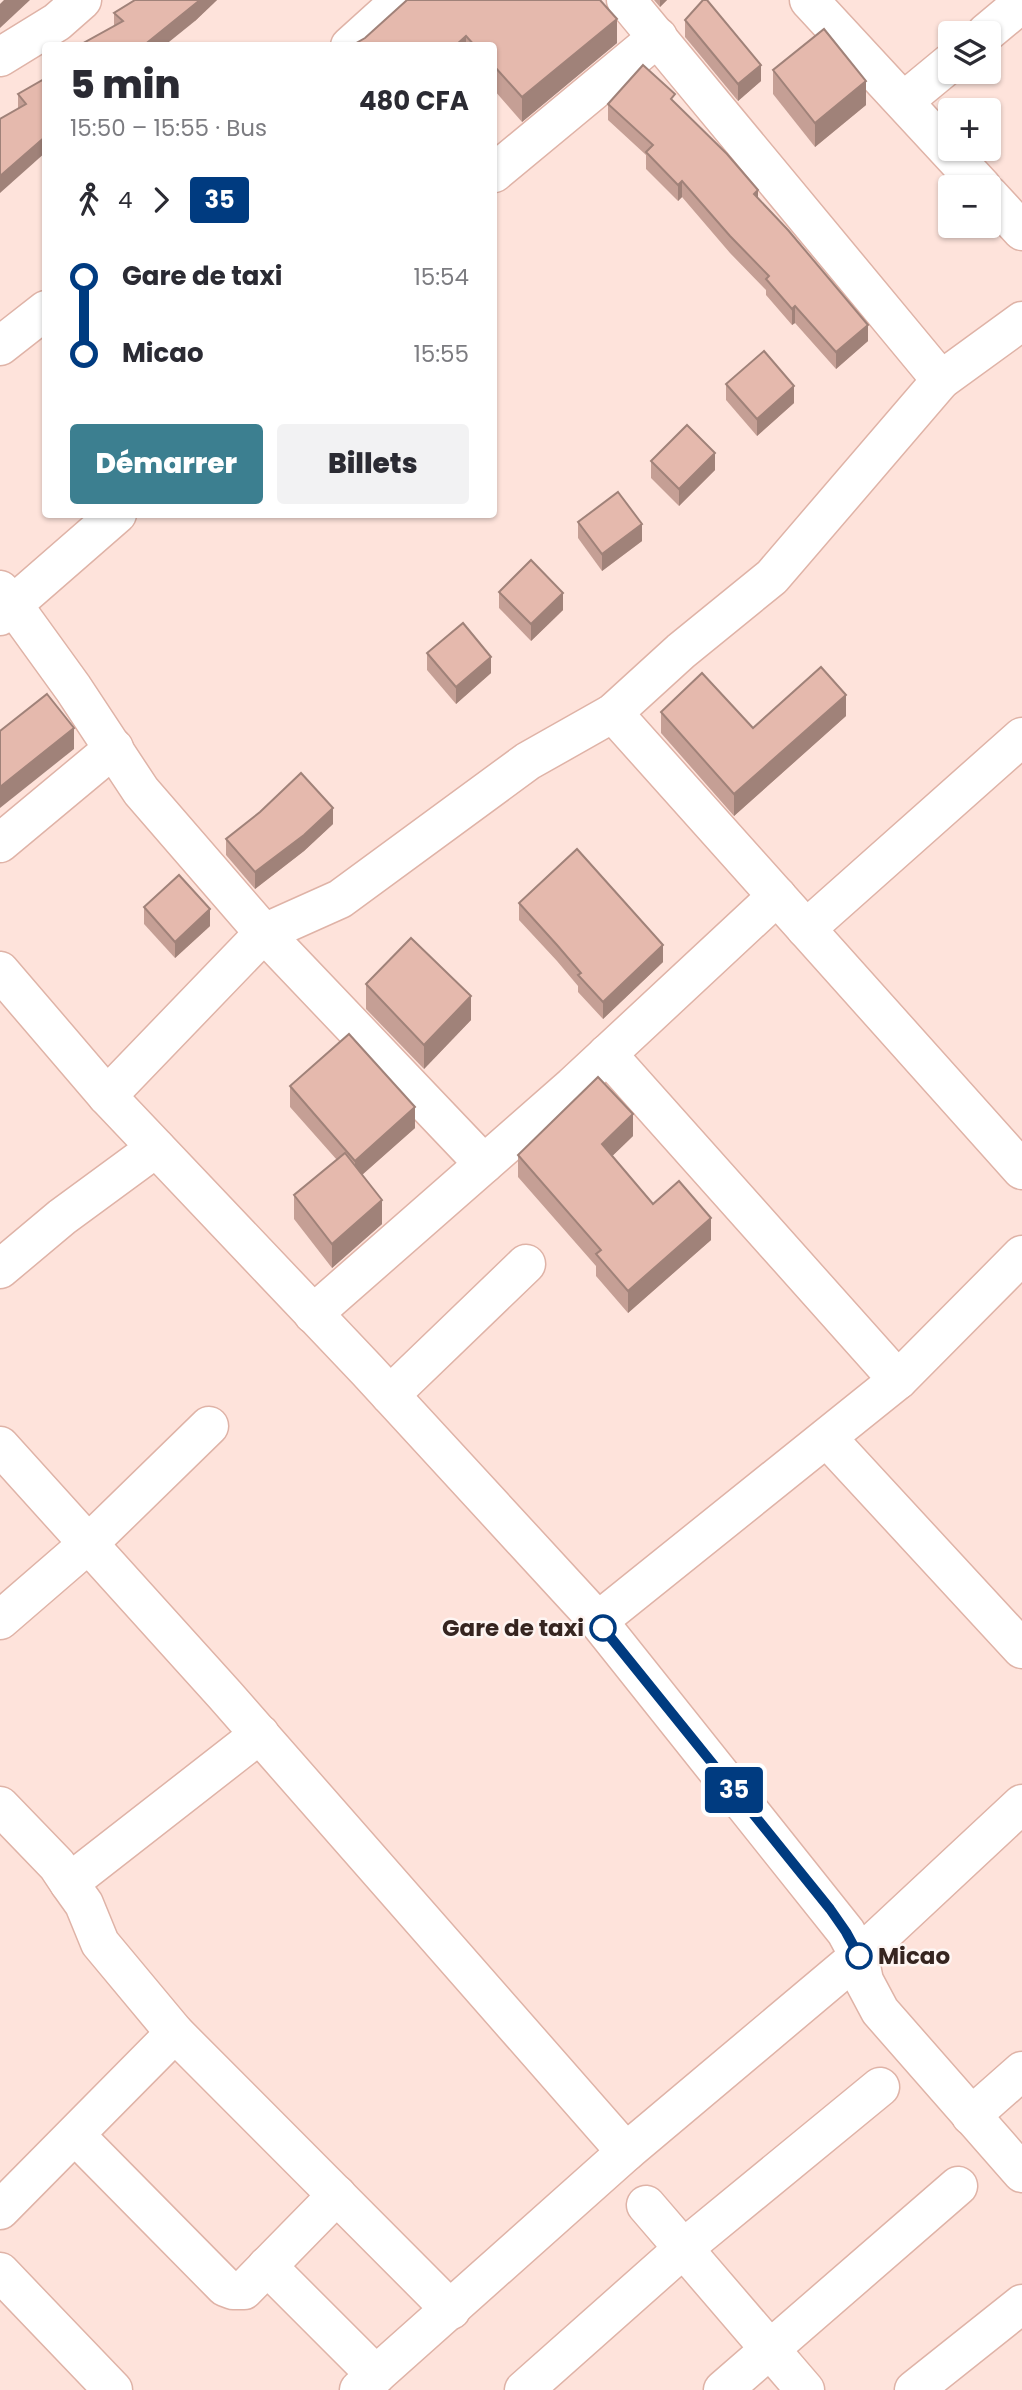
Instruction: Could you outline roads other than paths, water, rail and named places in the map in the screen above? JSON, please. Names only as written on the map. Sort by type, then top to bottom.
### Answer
[{"type":"street","points":[[0,57],[57,22],[82,0]]},
{"type":"street","points":[[354,42],[401,0]]},
{"type":"street","points":[[626,0],[940,380]]},
{"type":"street","points":[[809,0],[971,175]]},
{"type":"street","points":[[1001,21],[1022,4]]},
{"type":"street","points":[[497,171],[658,37]]},
{"type":"street","points":[[904,101],[938,73]]},
{"type":"street","points":[[1001,208],[1022,231]]},
{"type":"street","points":[[0,346],[42,313]]},
{"type":"street","points":[[107,1096],[264,933],[340,898],[528,761],[613,713],[681,652],[772,577],[940,380],[1022,321]]},
{"type":"street","points":[[112,518],[4,604],[114,748],[141,791],[264,933],[484,1164]]},
{"type":"street","points":[[613,713],[806,929],[1014,1146]]},
{"type":"street","points":[[806,929],[1022,737]]},
{"type":"street","points":[[0,843],[114,748]]},
{"type":"street","points":[[313,1314],[607,1054],[777,896]]},
{"type":"street","points":[[0,971],[107,1096],[390,1395],[598,1621],[830,1909],[859,1956],[864,1981],[872,1999],[1022,2173]]},
{"type":"street","points":[[607,1054],[898,1380]]},
{"type":"street","points":[[0,1269],[62,1217],[156,1148]]},
{"type":"street","points":[[598,1621],[898,1380],[1022,1255]]},
{"type":"street","points":[[390,1395],[526,1264]]},
{"type":"street","points":[[0,1620],[88,1544],[209,1426]]},
{"type":"street","points":[[827,1438],[1022,1649]]},
{"type":"street","points":[[0,1446],[260,1734],[626,2152]]},
{"type":"street","points":[[69,1883],[260,1734]]},
{"type":"street","points":[[267,2266],[368,2383],[626,2152],[859,1956],[1022,1804]]},
{"type":"street","points":[[0,1806],[57,1865],[84,1904],[100,1943],[175,2033],[451,2310]]},
{"type":"street","points":[[0,2210],[175,2033]]},
{"type":"street","points":[[971,2116],[1022,2071]]},
{"type":"street","points":[[524,2390],[684,2248],[880,2087]]},
{"type":"street","points":[[75,2135],[225,2287],[233,2290],[244,2290],[337,2195]]},
{"type":"street","points":[[723,2390],[958,2186]]},
{"type":"street","points":[[646,2204],[805,2390]]},
{"type":"street","points":[[0,2272],[113,2390]]},
{"type":"street","points":[[914,2390],[1022,2304]]},
{"type":"place","name":"Gare de taxi","points":[[603,1628]]},
{"type":"place","name":"Micao","points":[[859,1956]]}]
